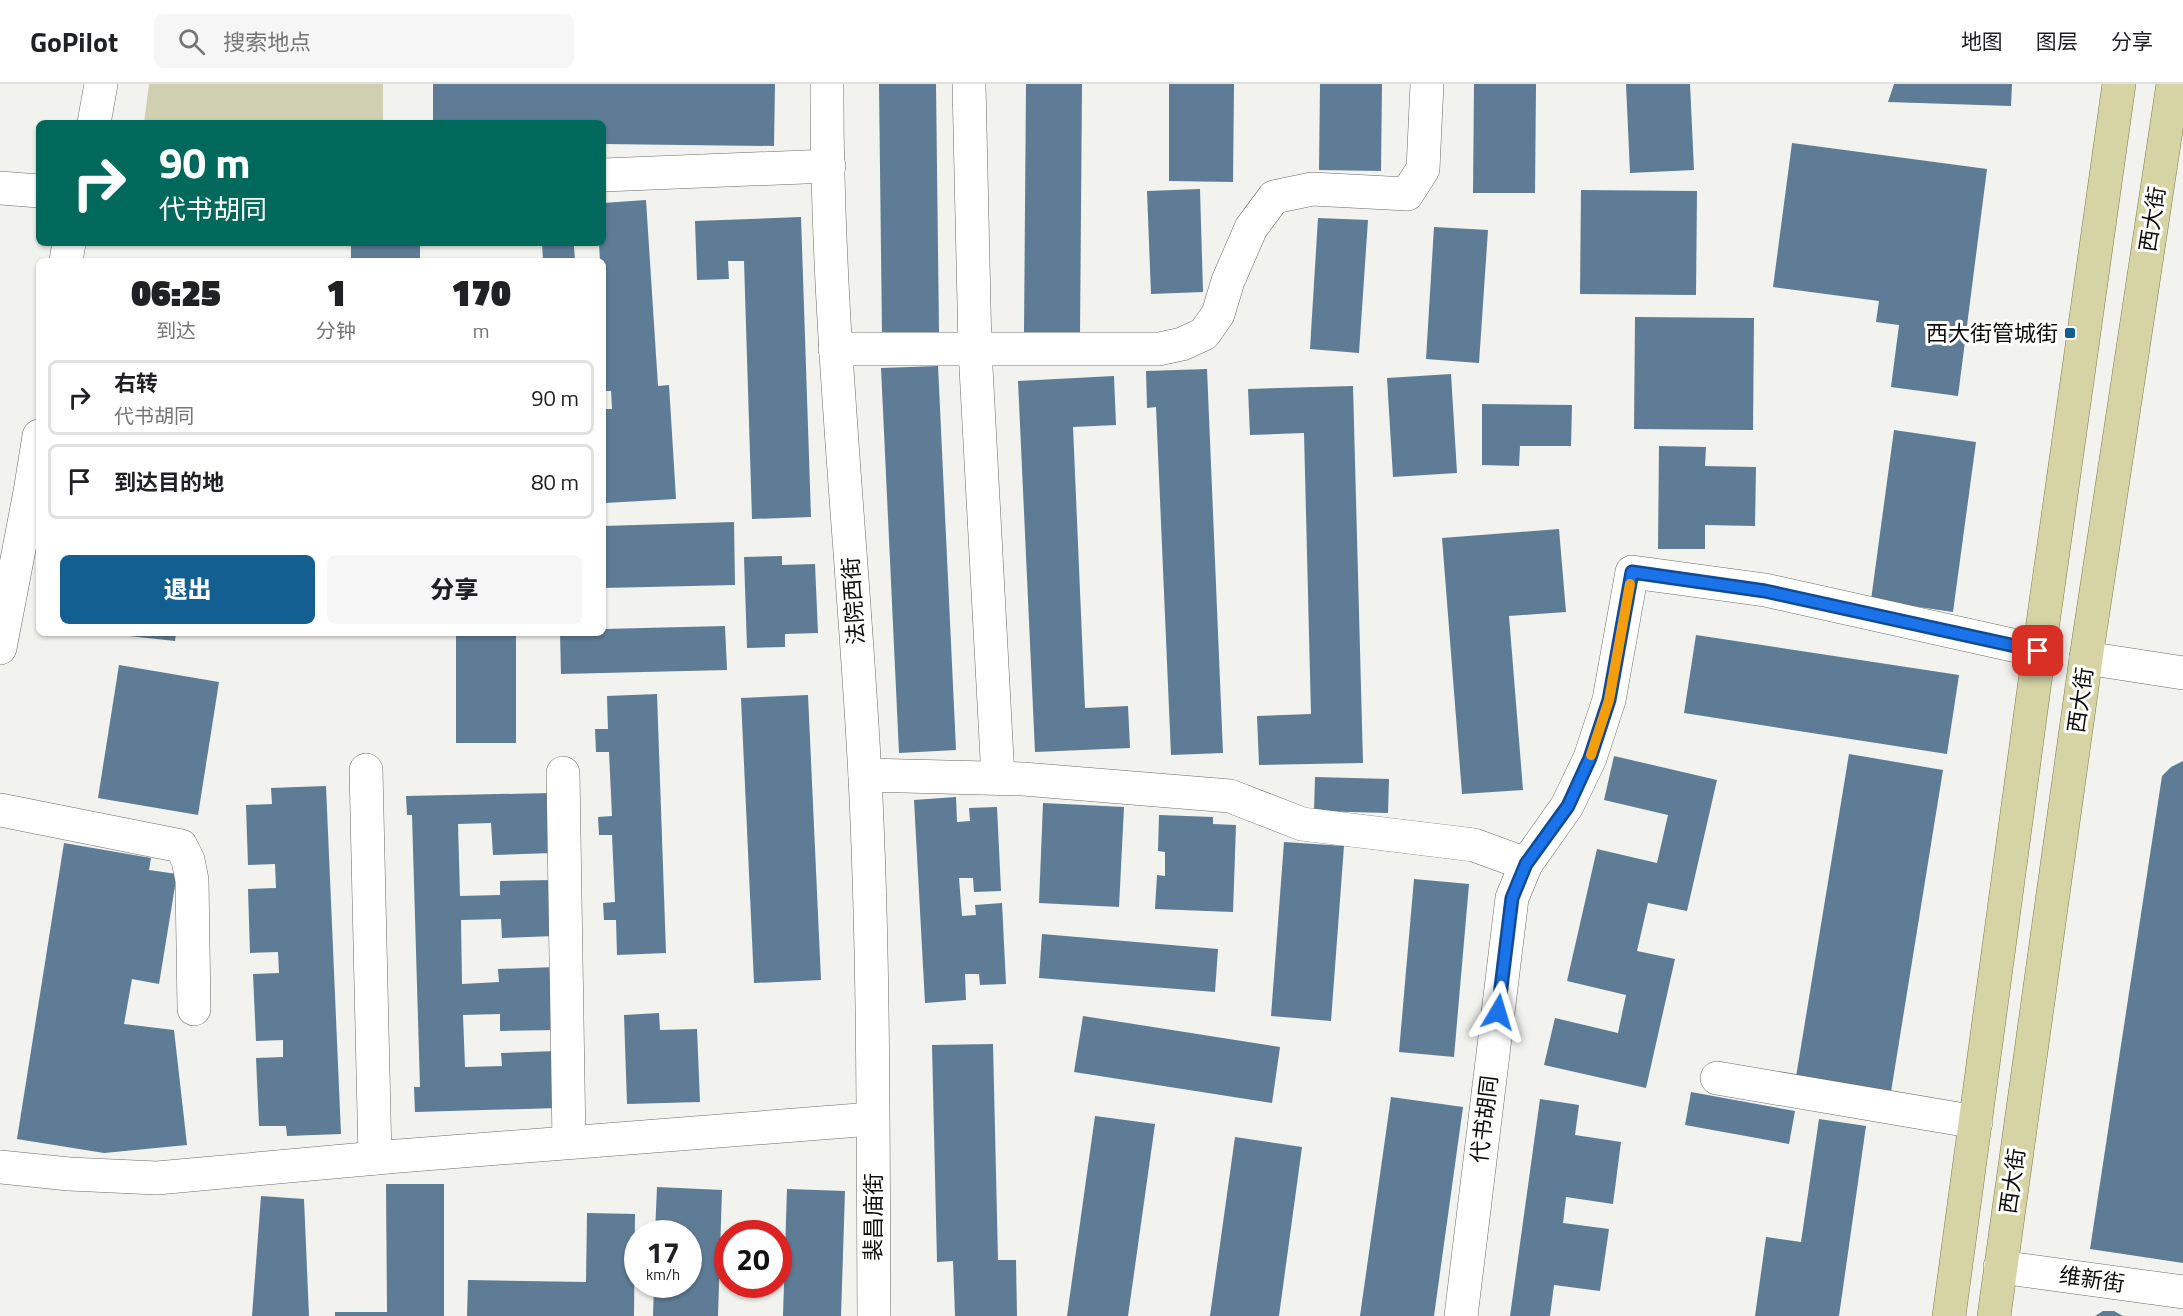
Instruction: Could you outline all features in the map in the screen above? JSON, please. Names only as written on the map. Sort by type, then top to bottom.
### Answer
[{"type":"main road","name":"西大街","points":[[1948,1316],[2038,651],[2120,84]]},
{"type":"main road","name":"西大街","points":[[1994,1316],[2086,658],[2173,84]]},
{"type":"street","points":[[95,120],[101,84]]},
{"type":"street","name":"法院西街","points":[[827,84],[832,298],[865,775],[871,924],[872,1119]]},
{"type":"street","points":[[969,84],[975,349],[998,778]]},
{"type":"street","points":[[835,349],[1159,349],[1182,344],[1204,334],[1218,314],[1228,280],[1251,228],[1274,197],[1312,189],[1407,194],[1423,169],[1427,84]]},
{"type":"street","points":[[606,175],[829,166]]},
{"type":"street","points":[[0,188],[36,191]]},
{"type":"street","points":[[0,648],[36,455]]},
{"type":"street","name":"代书胡同","points":[[1461,1316],[1512,898],[1526,864],[1568,806],[1590,758],[1609,700],[1632,572],[1765,591],[2038,651]]},
{"type":"street","points":[[2086,658],[2183,673]]},
{"type":"street","points":[[366,770],[375,1158]]},
{"type":"street","points":[[563,773],[569,1142]]},
{"type":"street","points":[[865,775],[998,778],[1230,796],[1302,824],[1474,845],[1526,864]]},
{"type":"street","points":[[0,810],[181,846],[188,860],[192,880],[194,1010]]},
{"type":"street","points":[[1717,1078],[1976,1122]]},
{"type":"street","points":[[0,1167],[69,1174],[157,1178],[375,1158],[872,1119]]},
{"type":"street","name":"裴昌庙街","points":[[872,1119],[874,1316]]},
{"type":"street","name":"维新街","points":[[2000,1267],[2183,1292]]},
{"type":"green space","points":[[149,84],[383,84],[383,120],[144,120]]},
{"type":"building","points":[[433,84],[775,84],[774,146],[606,144],[606,120],[433,120]]},
{"type":"building","points":[[879,84],[936,84],[939,333],[882,335]]},
{"type":"building","points":[[1026,84],[1082,84],[1080,335],[1024,334]]},
{"type":"building","points":[[1169,84],[1234,84],[1233,182],[1169,181]]},
{"type":"building","points":[[1320,84],[1382,84],[1381,171],[1319,170]]},
{"type":"building","points":[[1474,84],[1536,84],[1535,193],[1473,193]]},
{"type":"building","points":[[1626,84],[1690,84],[1694,170],[1630,173]]},
{"type":"building","points":[[1894,84],[2012,84],[2011,106],[1888,102]]},
{"type":"building","points":[[1792,143],[1987,169],[1958,396],[1891,387],[1899,325],[1876,322],[1879,301],[1773,287]]},
{"type":"building","points":[[1200,189],[1203,292],[1151,294],[1147,191]]},
{"type":"building","points":[[1581,190],[1697,191],[1696,295],[1580,294]]},
{"type":"building","points":[[646,200],[658,386],[669,385],[676,499],[606,503],[606,409],[612,409],[611,391],[606,391],[606,258],[600,258],[599,246],[606,246],[606,203]]},
{"type":"building","points":[[801,217],[811,517],[752,519],[744,261],[728,261],[729,279],[697,280],[695,221]]},
{"type":"building","points":[[1318,218],[1368,220],[1359,353],[1310,349]]},
{"type":"building","points":[[1434,227],[1488,230],[1479,363],[1426,359]]},
{"type":"building","points":[[351,246],[420,246],[420,258],[351,258]]},
{"type":"building","points":[[542,246],[574,246],[575,258],[543,258]]},
{"type":"building","points":[[1635,317],[1754,318],[1753,430],[1634,429]]},
{"type":"building","points":[[938,366],[956,750],[899,753],[881,368]]},
{"type":"building","points":[[1207,369],[1223,753],[1171,755],[1156,407],[1147,408],[1146,371]]},
{"type":"building","points":[[1451,374],[1457,473],[1393,477],[1387,378]]},
{"type":"building","points":[[1114,376],[1116,425],[1073,427],[1085,708],[1128,706],[1130,748],[1035,752],[1018,381]]},
{"type":"building","points":[[1353,386],[1363,763],[1259,765],[1257,716],[1311,714],[1304,433],[1250,435],[1248,389]]},
{"type":"building","points":[[1482,404],[1572,405],[1571,446],[1520,446],[1519,466],[1482,465]]},
{"type":"building","points":[[1894,430],[1976,442],[1953,612],[1871,600]]},
{"type":"building","points":[[1659,446],[1706,447],[1705,466],[1756,467],[1755,526],[1705,525],[1705,549],[1658,549]]},
{"type":"building","points":[[734,522],[735,585],[606,588],[606,526]]},
{"type":"building","points":[[1559,529],[1566,612],[1509,616],[1523,790],[1462,794],[1442,538]]},
{"type":"building","points":[[782,556],[782,565],[815,564],[818,633],[785,634],[785,647],[747,648],[744,557]]},
{"type":"building","points":[[725,626],[727,670],[561,674],[560,636],[606,636],[606,629]]},
{"type":"building","points":[[1696,635],[1959,675],[1947,754],[1684,713]]},
{"type":"building","points":[[129,636],[176,636],[175,641]]},
{"type":"building","points":[[456,636],[516,636],[516,743],[456,743]]},
{"type":"building","points":[[119,665],[219,682],[198,815],[98,798]]},
{"type":"building","points":[[657,694],[666,953],[617,955],[616,920],[604,920],[603,903],[615,902],[612,835],[599,835],[598,817],[612,816],[609,752],[596,752],[595,729],[608,729],[607,696]]},
{"type":"building","points":[[808,695],[821,980],[754,983],[741,698]]},
{"type":"building","points":[[1849,754],[1943,770],[1890,1098],[1795,1083]]},
{"type":"building","points":[[1614,756],[1717,780],[1687,911],[1648,903],[1637,951],[1675,959],[1646,1088],[1544,1065],[1555,1018],[1618,1033],[1626,995],[1567,981],[1597,849],[1657,863],[1668,815],[1604,800]]},
{"type":"building","points":[[2183,761],[2183,1263],[2090,1249],[2162,776],[2171,767]]},
{"type":"building","points":[[1315,777],[1389,779],[1388,813],[1314,811]]},
{"type":"building","points":[[326,786],[341,1134],[287,1136],[286,1126],[259,1126],[256,1058],[283,1057],[283,1040],[256,1041],[253,974],[279,973],[278,952],[250,953],[248,889],[276,888],[275,864],[248,865],[246,805],[272,804],[271,788]]},
{"type":"building","points":[[551,793],[553,853],[493,855],[491,823],[458,824],[460,896],[500,895],[500,881],[553,880],[555,936],[502,938],[501,919],[461,920],[462,984],[499,982],[498,969],[557,967],[559,1030],[500,1031],[500,1014],[463,1015],[465,1067],[502,1066],[501,1053],[556,1051],[558,1108],[415,1112],[414,1087],[420,1087],[412,815],[407,815],[406,796]]},
{"type":"building","points":[[956,797],[957,822],[970,821],[969,808],[997,807],[1001,891],[974,892],[973,878],[959,878],[962,916],[976,915],[975,905],[1002,903],[1006,984],[980,985],[979,974],[965,974],[966,1000],[925,1003],[914,800]]},
{"type":"building","points":[[1043,803],[1124,807],[1119,907],[1039,903]]},
{"type":"building","points":[[1159,815],[1213,817],[1213,824],[1236,825],[1233,912],[1155,909],[1157,875],[1165,876],[1165,852],[1158,851]]},
{"type":"building","points":[[1284,842],[1344,846],[1331,1021],[1271,1016]]},
{"type":"building","points":[[64,843],[151,858],[149,870],[177,874],[159,984],[132,979],[124,1024],[174,1030],[187,1145],[104,1153],[17,1139]]},
{"type":"building","points":[[1414,879],[1469,884],[1454,1057],[1399,1052]]},
{"type":"building","points":[[1042,934],[1218,949],[1215,992],[1039,978]]},
{"type":"building","points":[[659,1013],[660,1030],[697,1029],[700,1102],[627,1104],[624,1015]]},
{"type":"building","points":[[1083,1016],[1280,1047],[1272,1103],[1074,1072]]},
{"type":"building","points":[[993,1044],[998,1260],[1016,1260],[1017,1316],[955,1316],[953,1261],[937,1262],[932,1045]]},
{"type":"building","points":[[1691,1092],[1795,1111],[1789,1144],[1685,1125]]},
{"type":"building","points":[[1391,1097],[1463,1107],[1434,1316],[1360,1316]]},
{"type":"building","points":[[1540,1099],[1579,1105],[1575,1135],[1621,1142],[1613,1204],[1566,1197],[1563,1223],[1609,1229],[1600,1291],[1554,1285],[1550,1316],[1510,1316]]},
{"type":"building","points":[[1095,1116],[1155,1124],[1128,1316],[1067,1316]]},
{"type":"building","points":[[1819,1119],[1866,1126],[1839,1316],[1755,1316],[1766,1237],[1801,1242]]},
{"type":"building","points":[[1235,1137],[1302,1147],[1279,1316],[1210,1316]]},
{"type":"building","points":[[386,1184],[444,1184],[444,1316],[335,1316],[335,1312],[387,1312]]},
{"type":"building","points":[[657,1187],[722,1190],[721,1220],[714,1220],[714,1298],[719,1298],[718,1316],[653,1316],[654,1298],[702,1298],[702,1220],[656,1220]]},
{"type":"building","points":[[787,1189],[845,1191],[841,1316],[783,1316],[784,1298],[792,1298],[792,1220],[786,1220]]},
{"type":"building","points":[[261,1196],[304,1199],[309,1316],[252,1316]]},
{"type":"building","points":[[587,1213],[635,1214],[635,1220],[624,1220],[624,1298],[634,1298],[634,1316],[467,1316],[468,1280],[586,1282]]},
{"type":"building","points":[[2103,1311],[2114,1311],[2123,1316],[2095,1316]]},
{"type":"slow traffic","points":[[1591,755],[1609,700],[1630,584]]},
{"type":"place","name":"西大街管城街","points":[[2070,333]]},
{"type":"route","points":[[1498,1012],[1512,898],[1526,864],[1568,806],[1590,758],[1609,700],[1632,572],[1765,591],[2038,651]]}]
